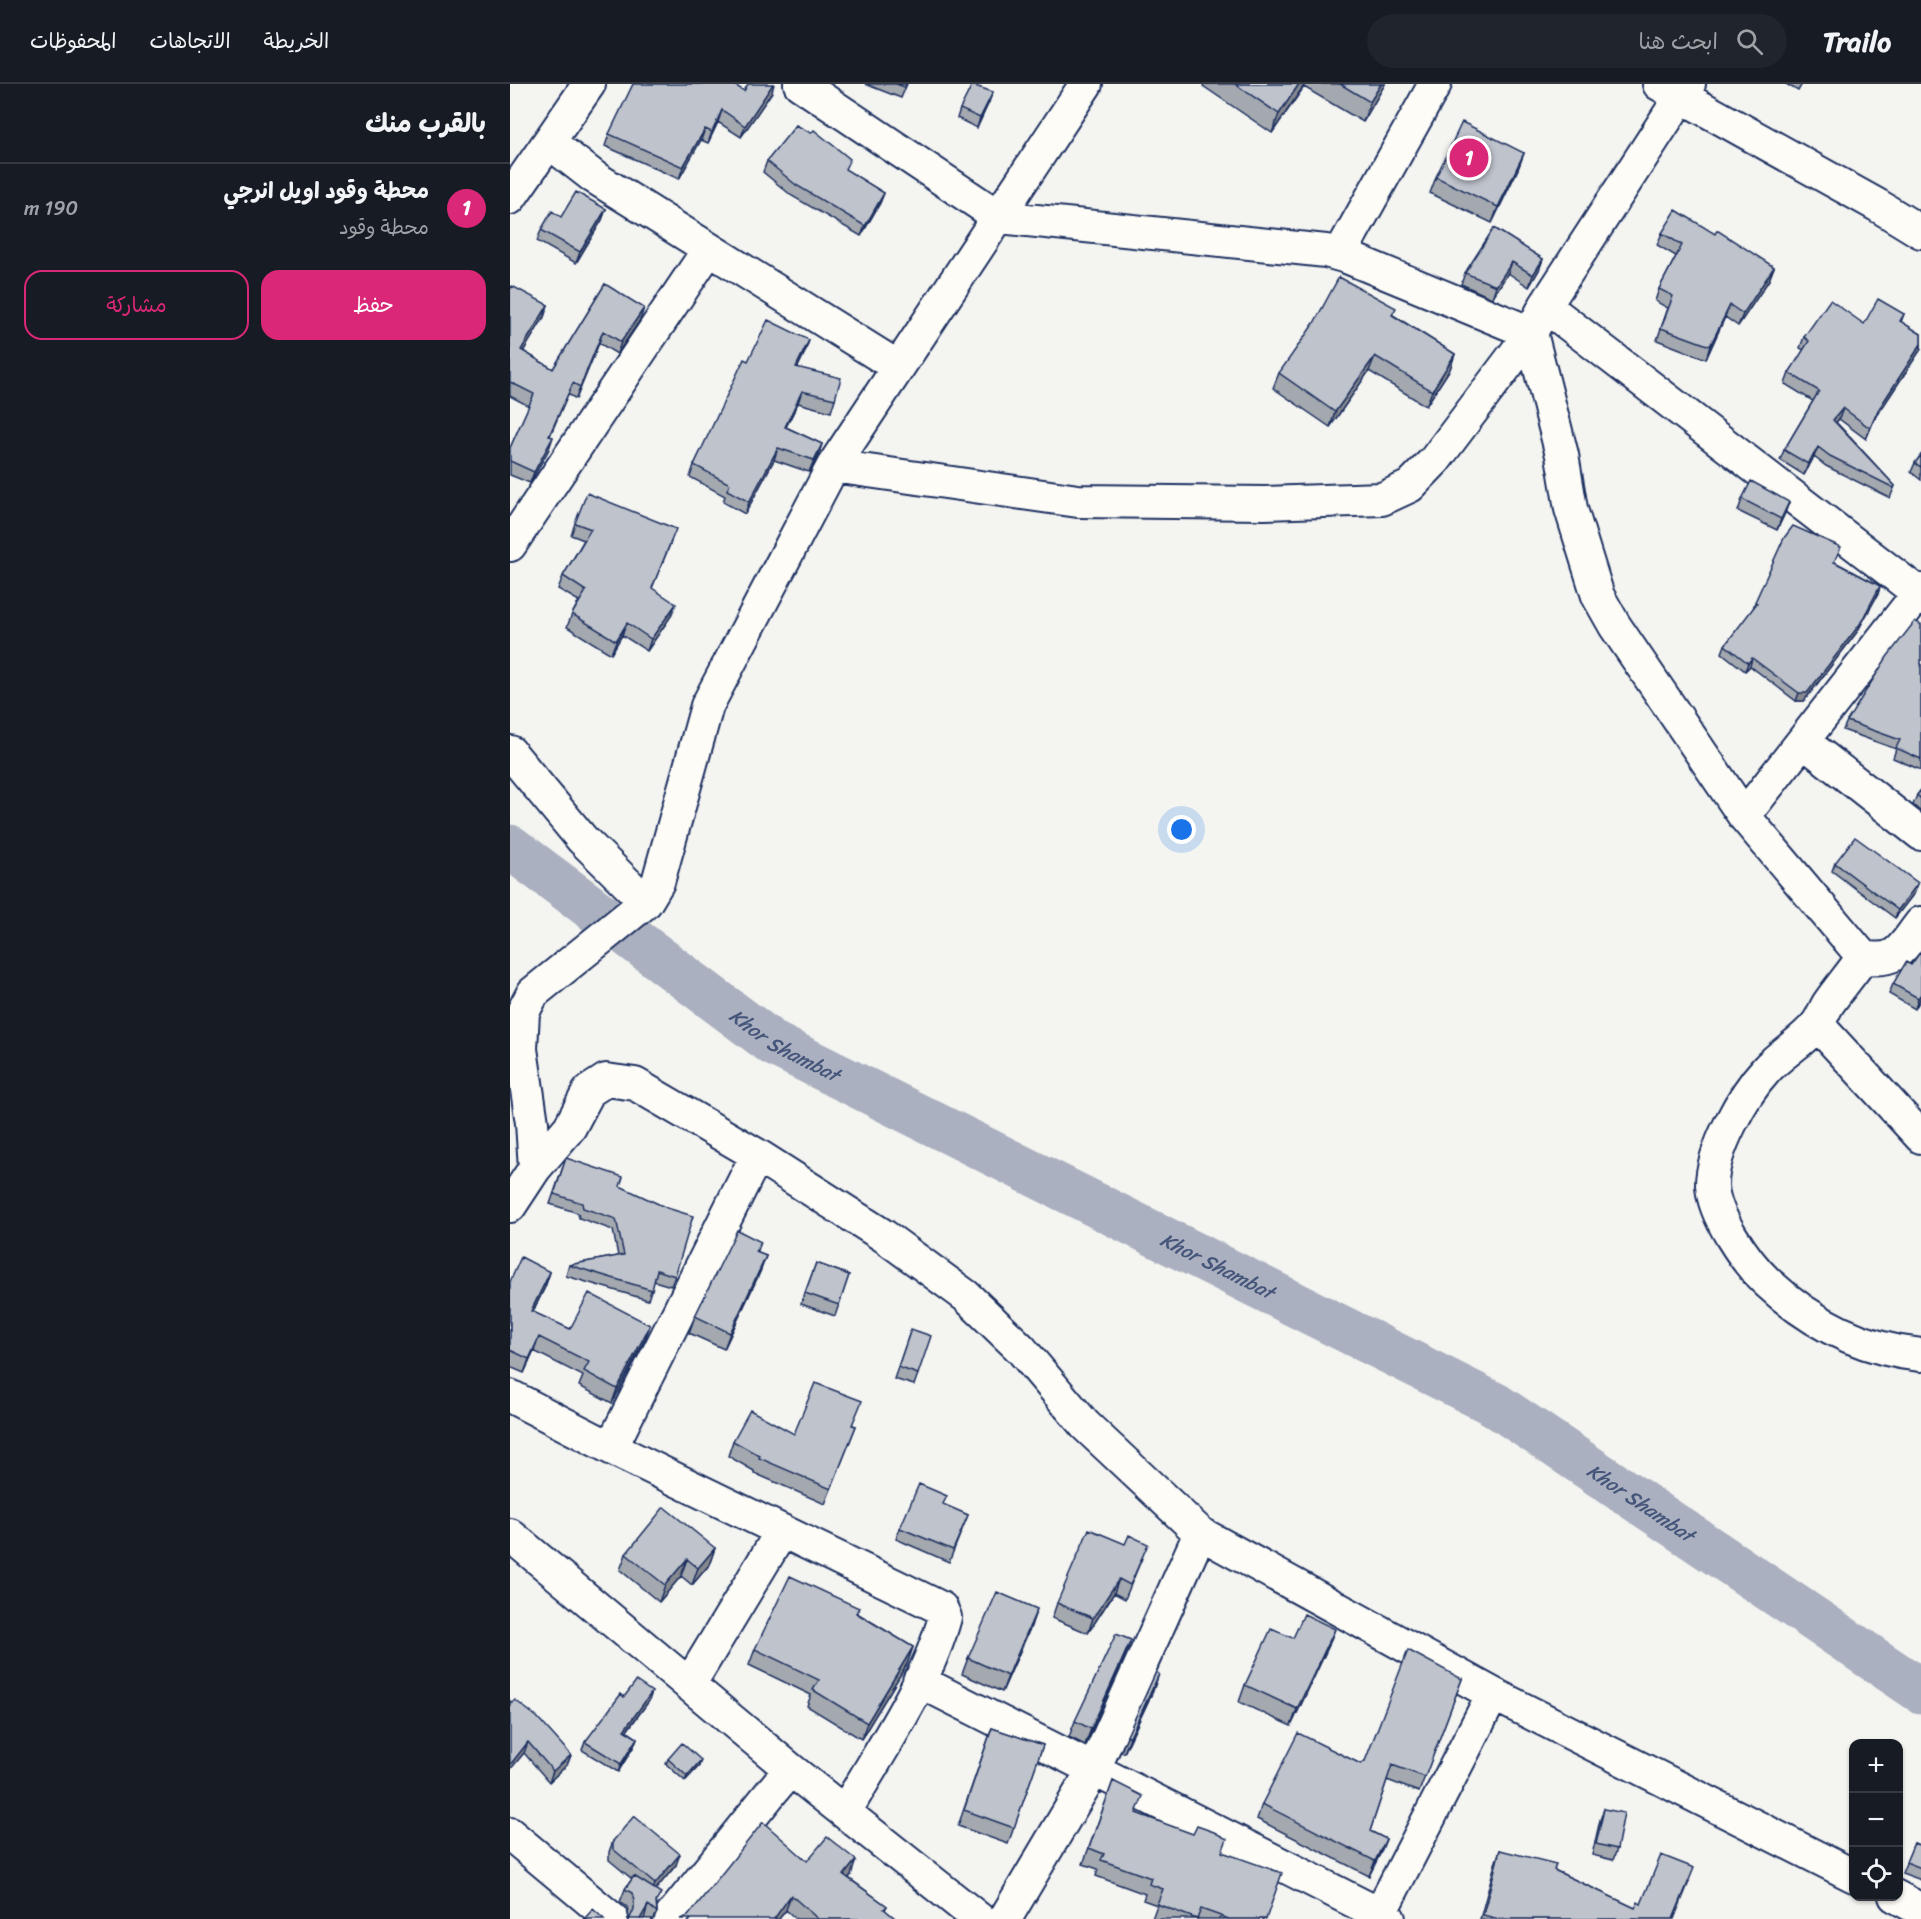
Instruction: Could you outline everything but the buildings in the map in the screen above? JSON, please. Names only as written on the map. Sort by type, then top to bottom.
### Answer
[{"type":"street","points":[[510,198],[589,84]]},
{"type":"street","points":[[800,84],[999,217],[1326,251],[1538,320],[1920,593],[1744,816]]},
{"type":"street","points":[[535,1168],[532,1123],[521,1049],[523,1012],[533,993],[646,902],[658,882],[666,859],[671,831],[707,705],[833,466],[1086,84]]},
{"type":"street","points":[[1340,255],[1435,84]]},
{"type":"street","points":[[833,466],[1078,501],[1265,503],[1382,499],[1410,486],[1435,460],[1538,320],[1677,88],[1921,232]]},
{"type":"street","points":[[549,142],[594,177],[898,367]]},
{"type":"street","points":[[510,545],[709,249]]},
{"type":"street","points":[[1538,320],[1571,509],[1598,596],[1615,626],[1744,816],[1863,957],[1881,961],[1896,954],[1921,923]]},
{"type":"street","points":[[1804,741],[1921,834]]},
{"type":"street","points":[[510,752],[582,839],[646,902]]},
{"type":"street","points":[[1863,957],[1827,1005],[1817,1024],[1766,1070],[1738,1110],[1719,1152],[1712,1184],[1715,1203],[1754,1270],[1788,1301],[1833,1329],[1866,1345],[1921,1355]]},
{"type":"street","points":[[1817,1024],[1921,1137]]},
{"type":"street","points":[[511,1203],[535,1168],[570,1127],[589,1091],[606,1080],[635,1084],[758,1155],[884,1236],[966,1296],[1022,1349],[1085,1425],[1200,1533],[1493,1694],[1849,1873]]},
{"type":"street","points":[[611,1448],[758,1155]]},
{"type":"street","points":[[510,1396],[611,1448],[941,1608],[945,1617],[942,1631],[919,1681],[845,1812]]},
{"type":"street","points":[[689,1685],[782,1531]]},
{"type":"street","points":[[1005,1919],[1094,1769],[1200,1533]]},
{"type":"street","points":[[510,1535],[790,1769],[979,1919]]},
{"type":"street","points":[[919,1681],[1382,1917],[1493,1694]]},
{"type":"street","points":[[669,1919],[790,1769]]},
{"type":"street","points":[[510,1834],[612,1919]]},
{"type":"street","points":[[1903,1900],[1921,1910]]},
{"type":"waterway","name":"Khor Shambat","points":[[510,847],[774,1044],[1494,1404],[1921,1691]]},
{"type":"place","name":"محطة وقود اويل انرجي","points":[[1469,158]]}]
